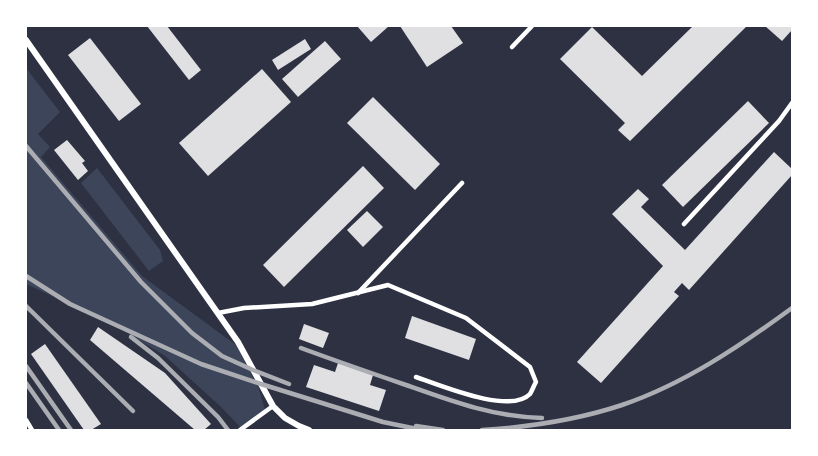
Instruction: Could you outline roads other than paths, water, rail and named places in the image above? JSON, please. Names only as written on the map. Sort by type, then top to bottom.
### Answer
[{"type":"street","points":[[26,40],[238,342],[273,406],[285,418],[309,430]]},
{"type":"lane","points":[[512,47],[532,26]]},
{"type":"lane","points":[[684,224],[779,121],[792,103]]},
{"type":"lane","points":[[357,293],[462,183]]},
{"type":"lane","points":[[218,313],[244,308],[312,304],[388,285],[466,318],[530,367],[536,382],[530,395],[517,401],[501,402],[477,398],[416,377]]},
{"type":"lane","points":[[240,430],[273,406]]},
{"type":"lane","points":[[26,420],[32,430]]},
{"type":"railway","points":[[26,146],[141,282],[192,333],[222,356],[289,384]]},
{"type":"railway","points":[[26,276],[70,304],[201,364],[383,422],[422,430]]},
{"type":"railway","points":[[26,306],[133,411]]},
{"type":"railway","points":[[482,430],[570,419],[622,405],[645,396],[711,363],[792,308]]},
{"type":"railway","points":[[131,337],[158,358],[218,417],[228,430]]},
{"type":"railway","points":[[301,348],[473,407],[507,415],[542,418]]},
{"type":"railway","points":[[26,366],[71,430]]},
{"type":"railway","points":[[26,383],[59,430]]},
{"type":"railway","points":[[416,426],[443,430]]}]
